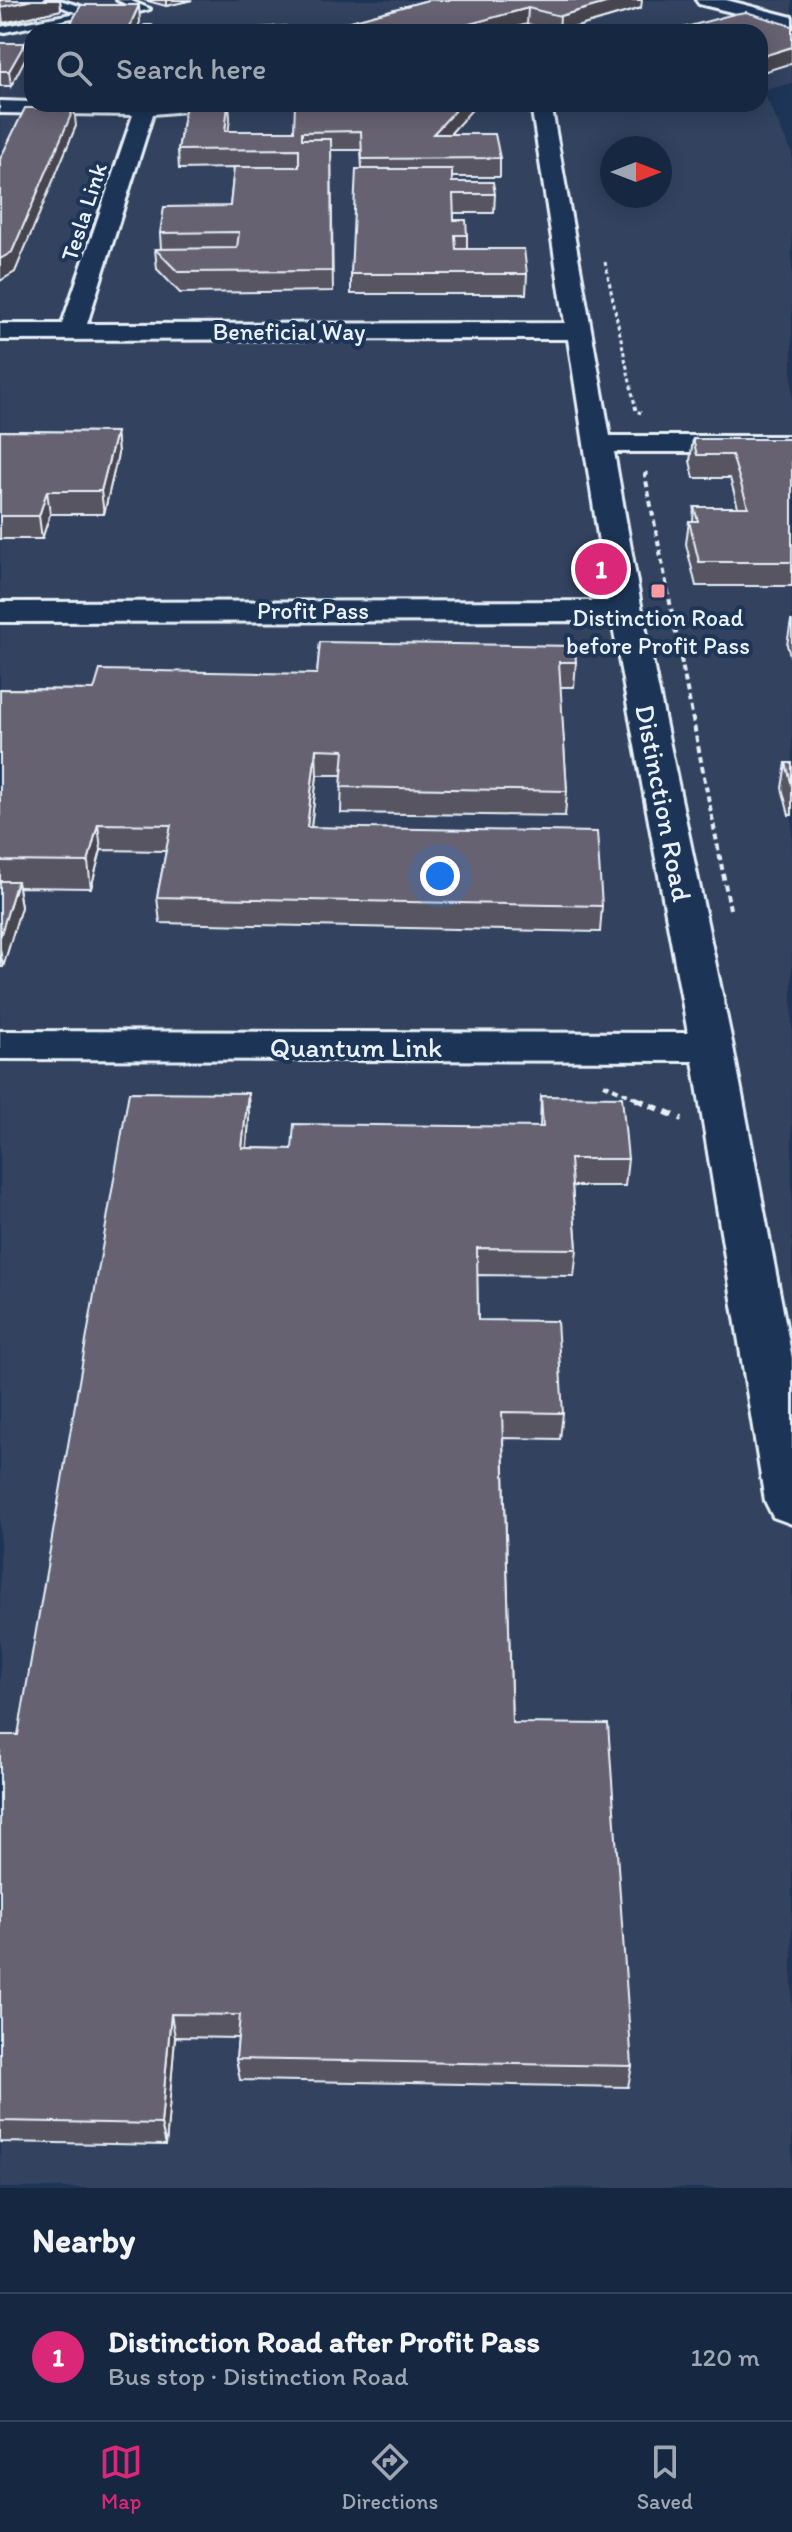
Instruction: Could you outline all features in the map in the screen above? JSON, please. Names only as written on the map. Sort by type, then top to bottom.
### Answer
[{"type":"street","points":[[705,0],[792,22]]},
{"type":"street","points":[[715,22],[755,12]]},
{"type":"street","points":[[0,107],[24,107]]},
{"type":"street","name":"Tesla Link","points":[[72,332],[144,112]]},
{"type":"street","name":"Distinction Road","points":[[542,112],[626,611],[712,1047],[792,1501]]},
{"type":"street","name":"Beneficial Way","points":[[0,332],[578,331]]},
{"type":"street","points":[[599,444],[792,444]]},
{"type":"street","name":"Profit Pass","points":[[0,612],[626,611]]},
{"type":"street","name":"Quantum Link","points":[[0,1045],[712,1047]]},
{"type":"lane","points":[[50,0],[80,9],[93,17]]},
{"type":"lane","points":[[43,24],[146,9],[121,0]]},
{"type":"lane","points":[[0,30],[24,27]]},
{"type":"path","points":[[604,257],[636,411],[659,423],[668,457],[645,475],[732,920]]},
{"type":"shaded area","points":[[0,0],[792,0],[792,83],[768,90],[768,24],[24,24],[24,112],[768,112],[768,102],[792,153],[792,2188],[0,2188]]},
{"type":"building","points":[[0,0],[32,0],[1,7]]},
{"type":"building","points":[[428,0],[616,0],[560,16],[528,8],[469,24],[340,24]]},
{"type":"building","points":[[81,5],[139,5],[131,24],[70,24]]},
{"type":"building","points":[[746,12],[792,26],[792,47],[768,54],[768,24],[697,24]]},
{"type":"building","points":[[0,43],[24,43],[9,71],[0,71]]},
{"type":"building","points":[[24,110],[72,112],[12,252],[0,259],[0,159]]},
{"type":"building","points":[[185,112],[227,112],[225,131],[294,131],[295,112],[454,112],[433,134],[495,134],[500,158],[362,159],[361,131],[302,132],[302,139],[331,139],[332,271],[178,272],[155,249],[237,248],[239,232],[160,233],[164,207],[230,206],[234,167],[299,167],[299,149],[178,150]]},
{"type":"building","points":[[356,169],[452,169],[452,182],[493,182],[495,194],[453,194],[454,220],[466,220],[467,235],[455,235],[456,249],[524,249],[527,274],[351,274]]},
{"type":"building","points":[[0,431],[116,432],[101,491],[47,491],[39,516],[0,516]]},
{"type":"building","points":[[693,439],[792,439],[792,562],[699,562],[689,521],[698,521],[694,507],[748,507],[732,455],[697,455]]},
{"type":"building","points":[[320,642],[575,646],[576,662],[559,662],[567,791],[341,787],[344,750],[316,749],[307,827],[597,832],[602,906],[157,897],[171,825],[98,824],[88,862],[0,861],[0,689],[94,690],[100,670],[317,674]]},
{"type":"building","points":[[786,763],[792,763],[792,786]]},
{"type":"building","points":[[0,881],[17,881],[0,937]]},
{"type":"building","points":[[129,1092],[248,1093],[242,1148],[292,1149],[294,1124],[543,1127],[541,1096],[622,1097],[628,1159],[570,1159],[577,1249],[477,1248],[478,1320],[557,1321],[563,1413],[502,1412],[512,1723],[608,1724],[632,2066],[236,2059],[240,2015],[171,2014],[161,2124],[0,2121],[0,1735],[18,1735]]},
{"type":"place","name":"Distinction Road after Profit Pass","points":[[601,569]]},
{"type":"place","name":"Distinction Road before Profit Pass","points":[[658,591]]}]
